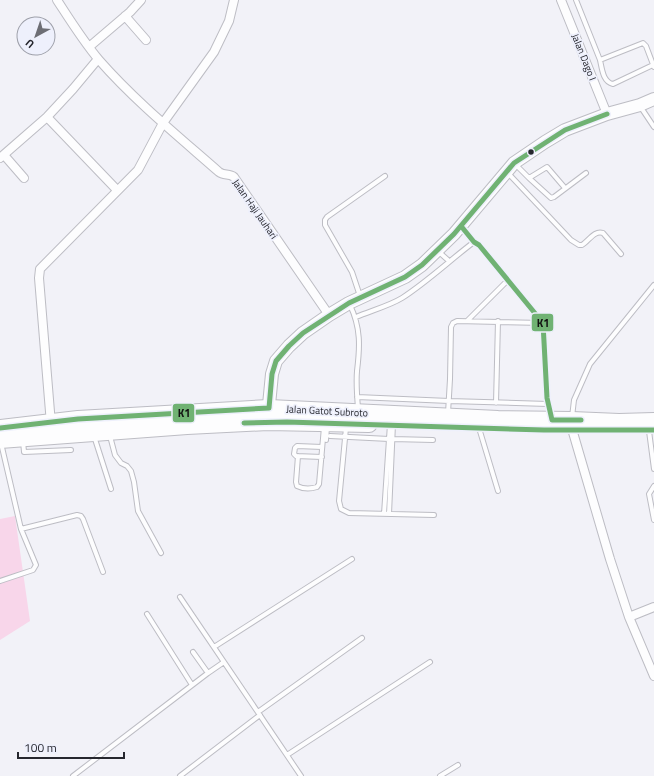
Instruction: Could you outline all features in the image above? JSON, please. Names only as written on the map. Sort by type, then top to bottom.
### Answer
[{"type":"highway","name":"Jalan Gatot Subroto","points":[[0,428],[48,437],[78,419],[353,414],[449,409],[552,420],[572,425]]},
{"type":"highway","name":"Jalan Gatot Subroto","points":[[0,440],[187,426],[268,415],[327,427],[353,414]]},
{"type":"highway","name":"Jalan Gatot Subroto","points":[[353,414],[391,432],[479,428],[544,430],[572,425],[652,427]]},
{"type":"main road","points":[[268,415],[272,374],[276,361],[303,333],[329,315],[355,300],[405,277],[422,265],[460,226],[510,167],[545,142],[566,130],[607,114],[640,105],[654,99]]},
{"type":"street","name":"Jalan Haji Jauhari","points":[[57,0],[98,59],[116,78],[163,123],[220,173],[229,174],[234,177],[329,315]]},
{"type":"street","points":[[89,47],[141,0]]},
{"type":"street","points":[[48,437],[39,271],[44,263],[138,170],[163,123],[214,52],[229,21],[234,0]]},
{"type":"street","name":"Jalan Dago I","points":[[561,0],[607,114]]},
{"type":"street","points":[[125,16],[146,40]]},
{"type":"street","points":[[24,178],[2,157],[47,117],[98,59]]},
{"type":"street","points":[[47,117],[117,190]]},
{"type":"street","points":[[572,425],[608,552],[629,617],[654,676]]},
{"type":"street","points":[[629,617],[654,608]]},
{"type":"lane","points":[[576,0],[600,60],[605,79],[609,83],[612,84],[654,66],[646,46],[643,43],[600,60]]},
{"type":"lane","points":[[640,105],[654,127]]},
{"type":"lane","points":[[510,167],[529,178],[551,198],[586,173]]},
{"type":"lane","points":[[510,167],[571,240],[582,245],[596,233],[604,233],[621,254]]},
{"type":"lane","points":[[529,178],[547,167],[565,188]]},
{"type":"lane","points":[[385,176],[327,216],[325,220],[325,225],[352,272],[360,346],[353,414],[339,505],[349,513],[434,515]]},
{"type":"lane","points":[[460,226],[474,242],[479,245],[544,323],[548,404],[552,420]]},
{"type":"lane","points":[[356,317],[400,299],[474,242]]},
{"type":"lane","points":[[438,250],[449,261]]},
{"type":"lane","points":[[466,321],[508,280]]},
{"type":"lane","points":[[572,425],[574,400],[590,364],[654,285]]},
{"type":"lane","points":[[544,323],[498,321],[457,321],[453,323],[451,327],[449,409],[496,403],[548,404]]},
{"type":"lane","points":[[496,403],[498,321]]},
{"type":"lane","points":[[326,440],[327,427]]},
{"type":"lane","points":[[298,456],[297,486],[300,488],[317,487],[319,484],[322,447],[327,427]]},
{"type":"lane","points":[[652,427],[654,469]]},
{"type":"lane","points":[[479,428],[498,491]]},
{"type":"lane","points":[[387,514],[391,432],[433,440]]},
{"type":"lane","points":[[102,433],[111,489]]},
{"type":"lane","points":[[102,433],[115,455],[121,463],[127,466],[130,471],[134,482],[138,511],[161,553]]},
{"type":"lane","points":[[48,437],[72,450]]},
{"type":"lane","points":[[0,440],[21,528],[36,565],[33,570],[0,581]]},
{"type":"lane","points":[[322,447],[296,446],[294,448],[294,454],[298,456],[322,457]]},
{"type":"lane","points":[[654,486],[649,494],[654,520]]},
{"type":"lane","points":[[21,528],[77,515],[81,516],[103,572]]},
{"type":"lane","points":[[214,647],[352,559]]},
{"type":"lane","points":[[180,597],[301,776]]},
{"type":"lane","points":[[147,614],[192,685]]},
{"type":"lane","points":[[180,776],[259,713],[362,638]]},
{"type":"lane","points":[[193,652],[208,673]]},
{"type":"lane","points":[[73,776],[224,662]]},
{"type":"lane","points":[[287,755],[430,662]]},
{"type":"lane","points":[[440,776],[458,765]]},
{"type":"shaded area","points":[[15,516],[30,621],[0,640],[0,519]]},
{"type":"transit line","name":"K1","points":[[0,428],[78,419],[269,408],[272,374],[276,361],[303,333],[349,303],[405,277],[422,265],[454,234],[514,163],[565,130],[607,114]]},
{"type":"transit line","name":"K1","points":[[461,226],[474,242],[479,245],[543,323],[547,398],[552,420],[581,420]]},
{"type":"transit line","name":"K1","points":[[244,423],[287,422],[544,430],[654,430]]}]
